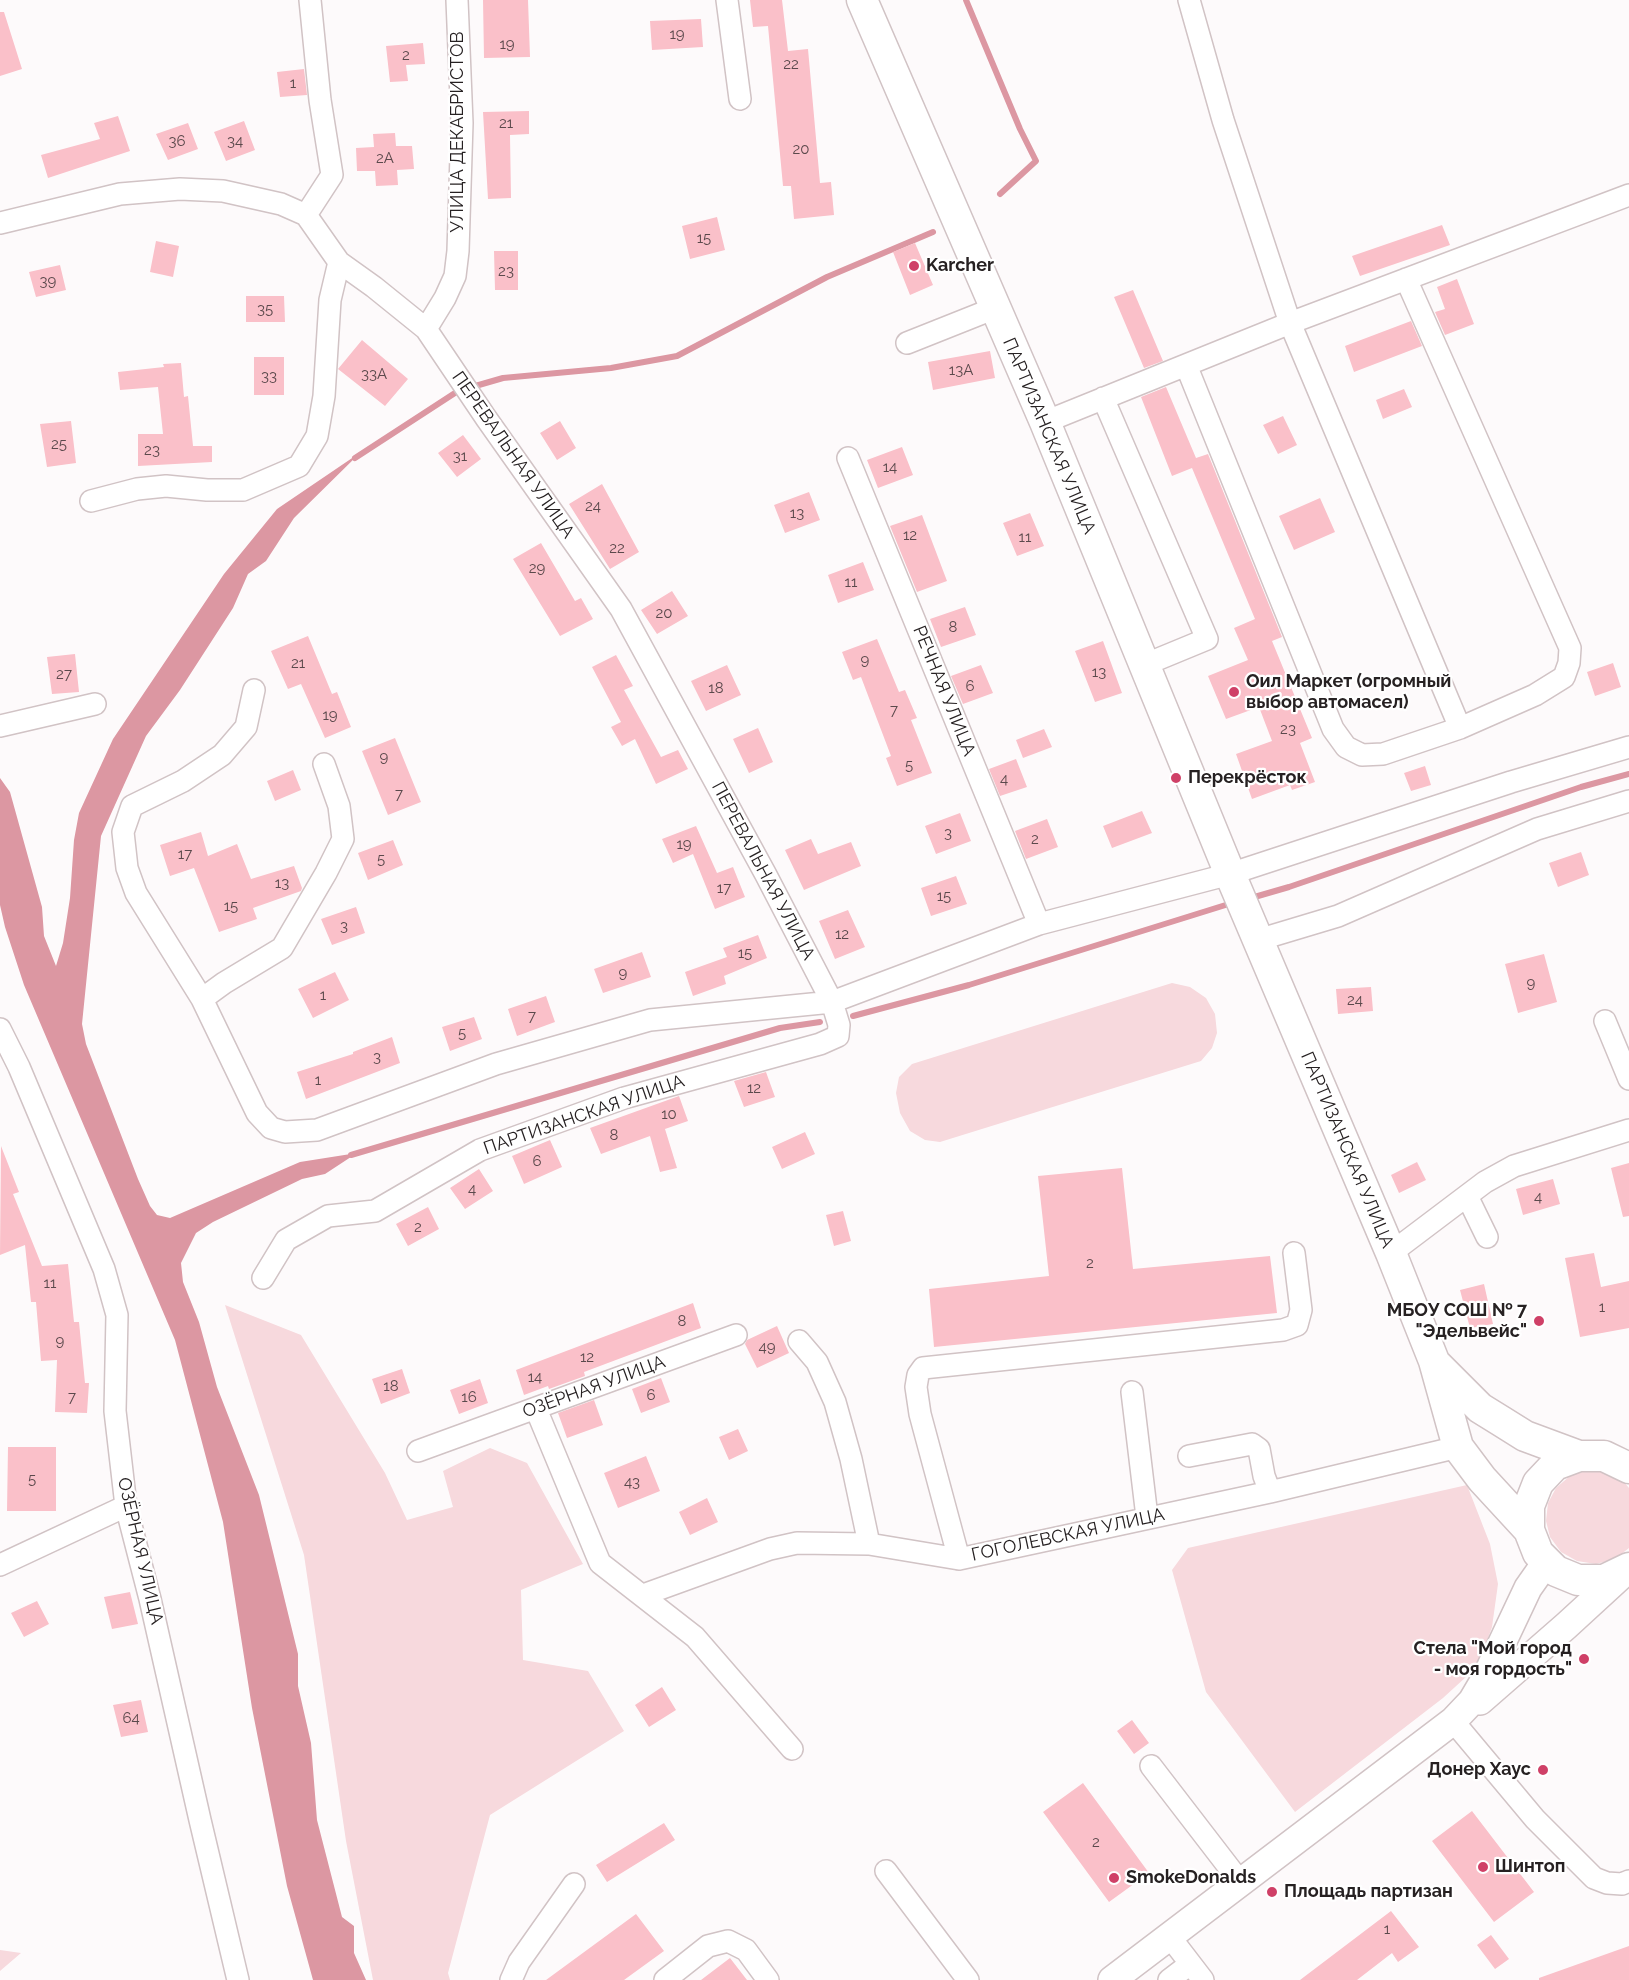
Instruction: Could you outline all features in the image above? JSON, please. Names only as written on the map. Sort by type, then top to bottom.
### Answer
[{"type":"highway","name":"ПАРТИЗАНСКАЯ УЛИЦА","points":[[862,0],[1045,422],[1232,880],[1391,1253],[1434,1361],[1458,1447],[1482,1479],[1528,1530],[1538,1553],[1547,1561]]},
{"type":"highway","name":"ПАРТИЗАНСКАЯ УЛИЦА","points":[[1434,1361],[1487,1412],[1525,1436],[1610,1457]]},
{"type":"highway","points":[[1528,1530],[1528,1506],[1538,1483],[1555,1465],[1610,1457]]},
{"type":"highway","points":[[1547,1561],[1556,1571],[1578,1580],[1604,1580],[1628,1569]]},
{"type":"main road","points":[[1112,1980],[1453,1721],[1472,1701],[1485,1679],[1528,1588],[1547,1561]]},
{"type":"main road","points":[[1453,1721],[1459,1719],[1557,1634],[1628,1569]]},
{"type":"street","points":[[0,222],[120,194],[180,189],[223,191],[281,204],[306,215],[332,175],[320,100],[310,0]]},
{"type":"street","name":"УЛИЦА ДЕКАБРИСТОВ","points":[[426,329],[445,298],[454,276],[458,251],[462,123],[457,0]]},
{"type":"street","points":[[728,0],[740,99]]},
{"type":"street","points":[[1189,0],[1222,120],[1290,323],[1460,728]]},
{"type":"street","points":[[1045,422],[1290,323],[1629,195]]},
{"type":"street","name":"ПЕРЕВАЛЬНАЯ УЛИЦА","points":[[306,215],[339,262],[426,329],[621,609],[766,875],[832,1002]]},
{"type":"street","points":[[91,501],[137,489],[166,486],[207,490],[243,490],[299,466],[318,436],[324,396],[330,300],[339,262]]},
{"type":"street","points":[[1186,365],[1333,729],[1346,747],[1362,755],[1383,754],[1460,728],[1535,695],[1564,677],[1569,663],[1570,648],[1406,279]]},
{"type":"street","points":[[907,343],[995,308]]},
{"type":"street","points":[[1103,398],[1207,639],[1144,665]]},
{"type":"street","name":"РЕЧНАЯ УЛИЦА","points":[[848,458],[1039,924]]},
{"type":"street","points":[[254,690],[246,727],[222,755],[183,781],[132,806],[123,832],[127,868],[136,893],[202,999],[257,1113],[271,1128],[285,1132],[317,1130],[496,1064],[650,1020],[832,1002],[1039,924],[1232,880],[1511,782],[1629,747]]},
{"type":"street","points":[[0,726],[95,704]]},
{"type":"street","points":[[202,999],[282,948],[326,873],[343,839],[339,806],[324,764]]},
{"type":"street","points":[[1256,933],[1338,916],[1537,829],[1629,801]]},
{"type":"street","name":"ПАРТИЗАНСКАЯ УЛИЦА","points":[[263,1278],[286,1240],[328,1215],[375,1211],[480,1150],[624,1098],[820,1044],[838,1036],[838,1024],[832,1002]]},
{"type":"street","points":[[1605,1021],[1629,1079]]},
{"type":"street","name":"ОЗЁРНАЯ УЛИЦА","points":[[0,1029],[19,1067],[87,1226],[104,1269],[117,1315],[115,1411],[126,1506],[150,1599],[238,1980]]},
{"type":"street","points":[[1391,1253],[1485,1182],[1514,1166],[1629,1130]]},
{"type":"street","points":[[1467,1196],[1487,1237]]},
{"type":"street","points":[[959,1559],[920,1414],[916,1387],[918,1375],[923,1368],[1283,1330],[1297,1325],[1301,1310],[1294,1253]]},
{"type":"street","name":"ОЗЁРНАЯ УЛИЦА","points":[[417,1451],[736,1335]]},
{"type":"street","points":[[799,1341],[818,1362],[835,1402],[851,1459],[869,1544]]},
{"type":"street","points":[[1132,1392],[1146,1517]]},
{"type":"street","points":[[536,1409],[600,1563],[695,1637],[792,1749]]},
{"type":"street","points":[[1189,1456],[1252,1444],[1259,1449],[1264,1476],[1270,1492]]},
{"type":"street","name":"ГОГОЛЕВСКАЯ УЛИЦА","points":[[643,1595],[770,1549],[797,1543],[869,1544],[959,1559],[1270,1492],[1458,1447]]},
{"type":"street","points":[[0,1565],[126,1506]]},
{"type":"street","points":[[1453,1721],[1535,1819],[1594,1878],[1607,1883],[1622,1884],[1629,1881]]},
{"type":"street","points":[[1151,1766],[1241,1883]]},
{"type":"street","points":[[886,1871],[968,1980]]},
{"type":"street","points":[[511,1980],[519,1962],[574,1884]]},
{"type":"street","points":[[1169,1980],[1196,1972],[1170,1937]]},
{"type":"street","points":[[665,1980],[708,1946],[728,1941],[746,1950],[768,1980]]},
{"type":"shaded area","points":[[361,452],[294,518],[266,561],[248,574],[233,608],[180,690],[146,736],[101,836],[82,1024],[86,1044],[138,1179],[150,1206],[157,1215],[170,1218],[300,1162],[357,1153],[325,1174],[302,1179],[213,1222],[196,1233],[181,1263],[183,1282],[199,1322],[217,1387],[259,1495],[298,1654],[298,1686],[311,1743],[317,1820],[342,1917],[354,1926],[354,1953],[366,1980],[313,1980],[287,1886],[252,1708],[223,1522],[175,1340],[24,985],[5,927],[0,905],[0,778],[10,792],[42,907],[44,936],[56,966],[63,943],[70,898],[74,840],[79,813],[113,739],[224,574],[277,509]]},
{"type":"shaded area","points":[[1172,983],[1190,987],[1206,998],[1215,1014],[1217,1033],[1212,1048],[1201,1061],[940,1142],[925,1140],[910,1131],[900,1113],[896,1093],[899,1077],[912,1064]]},
{"type":"shaded area","points":[[225,1305],[301,1335],[385,1473],[407,1520],[453,1507],[443,1471],[490,1448],[527,1463],[583,1564],[521,1590],[523,1660],[588,1671],[624,1731],[490,1815],[448,1973],[450,1980],[373,1980],[346,1841],[304,1555]]},
{"type":"shaded area","points":[[1590,1470],[1609,1473],[1629,1488],[1629,1548],[1615,1559],[1596,1564],[1577,1561],[1561,1552],[1550,1537],[1546,1521],[1548,1503],[1556,1488],[1571,1475]]},
{"type":"shaded area","points":[[1467,1485],[1490,1544],[1498,1584],[1492,1627],[1478,1666],[1443,1698],[1295,1812],[1206,1692],[1172,1570],[1188,1548]]},
{"type":"shaded area","points":[[0,1950],[21,1953],[0,1971]]},
{"type":"building","points":[[483,0],[528,0],[530,57],[484,58]]},
{"type":"building","points":[[750,0],[782,0],[788,51],[808,49],[820,183],[831,182],[834,215],[794,219],[791,186],[783,186],[768,26],[753,27]]},
{"type":"building","points":[[0,12],[4,12],[22,69],[0,76]]},
{"type":"building","points":[[701,19],[703,47],[652,50],[650,21]]},
{"type":"building","points":[[423,43],[425,64],[406,65],[408,81],[390,82],[386,46]]},
{"type":"building","points":[[304,69],[307,95],[280,97],[277,72]]},
{"type":"building","points":[[529,111],[529,134],[510,135],[511,198],[488,199],[483,112]]},
{"type":"building","points":[[118,116],[130,151],[48,178],[41,155],[100,139],[94,123]]},
{"type":"building","points":[[244,121],[255,150],[226,161],[214,132]]},
{"type":"building","points":[[188,123],[198,149],[168,160],[156,134]]},
{"type":"building","points":[[395,133],[396,146],[412,146],[414,169],[397,170],[398,185],[376,186],[375,171],[357,171],[356,148],[374,147],[373,134]]},
{"type":"building","points":[[717,217],[725,250],[690,259],[682,226]]},
{"type":"building","points":[[1442,225],[1450,245],[1360,276],[1352,256]]},
{"type":"building","points":[[156,241],[179,246],[173,277],[150,272]]},
{"type":"building","points":[[915,243],[933,285],[910,295],[893,252]]},
{"type":"building","points":[[494,251],[518,251],[518,290],[495,290]]},
{"type":"building","points":[[60,265],[66,290],[36,297],[29,272]]},
{"type":"building","points":[[1457,279],[1474,324],[1445,335],[1435,312],[1445,309],[1437,287]]},
{"type":"building","points":[[1133,290],[1163,361],[1144,368],[1114,297]]},
{"type":"building","points":[[246,296],[284,296],[285,322],[246,322]]},
{"type":"building","points":[[1411,321],[1422,346],[1354,372],[1345,346]]},
{"type":"building","points":[[362,340],[408,379],[385,406],[338,369]]},
{"type":"building","points":[[990,351],[995,378],[933,390],[928,362]]},
{"type":"building","points":[[254,357],[284,357],[284,395],[254,395]]},
{"type":"building","points":[[181,363],[184,397],[188,396],[193,446],[212,446],[212,462],[138,466],[138,434],[163,434],[158,387],[120,390],[118,372]]},
{"type":"building","points":[[1166,387],[1196,458],[1208,454],[1282,637],[1272,641],[1312,738],[1300,743],[1315,782],[1292,790],[1290,785],[1252,799],[1236,754],[1272,741],[1259,707],[1226,719],[1208,676],[1248,660],[1234,628],[1255,619],[1192,468],[1172,476],[1141,397]]},
{"type":"building","points":[[1404,389],[1412,407],[1383,419],[1376,400]]},
{"type":"building","points":[[1283,416],[1297,445],[1278,454],[1263,425]]},
{"type":"building","points":[[71,421],[76,463],[47,467],[40,424]]},
{"type":"building","points":[[560,421],[576,448],[557,460],[540,433]]},
{"type":"building","points":[[463,435],[481,459],[457,477],[438,453]]},
{"type":"building","points":[[902,447],[913,475],[878,488],[867,460]]},
{"type":"building","points":[[602,484],[639,552],[610,569],[569,504]]},
{"type":"building","points":[[809,492],[820,520],[785,533],[774,505]]},
{"type":"building","points":[[1320,498],[1335,532],[1294,550],[1279,516]]},
{"type":"building","points":[[1030,513],[1044,546],[1017,556],[1003,523]]},
{"type":"building","points":[[922,515],[947,581],[917,592],[890,526]]},
{"type":"building","points":[[541,543],[575,601],[581,598],[593,619],[560,636],[513,559]]},
{"type":"building","points":[[863,562],[874,590],[838,603],[828,575]]},
{"type":"building","points":[[672,591],[688,616],[657,634],[641,610]]},
{"type":"building","points":[[965,607],[976,635],[941,647],[930,619]]},
{"type":"building","points":[[308,636],[332,694],[337,692],[351,727],[325,738],[301,684],[288,689],[271,651]]},
{"type":"building","points":[[877,639],[899,692],[905,690],[917,718],[911,720],[932,773],[897,786],[886,758],[891,756],[861,677],[853,680],[842,652]]},
{"type":"building","points":[[1103,641],[1122,693],[1095,702],[1075,651]]},
{"type":"building","points":[[75,654],[79,692],[52,694],[47,657]]},
{"type":"building","points":[[616,655],[633,686],[624,690],[661,757],[678,750],[688,769],[656,784],[635,739],[622,746],[611,727],[621,722],[592,667]]},
{"type":"building","points":[[1613,663],[1621,687],[1595,696],[1587,672]]},
{"type":"building","points":[[727,665],[741,695],[706,711],[691,681]]},
{"type":"building","points":[[981,665],[993,693],[963,704],[951,676]]},
{"type":"building","points":[[758,728],[773,762],[749,773],[733,739]]},
{"type":"building","points":[[1044,729],[1052,747],[1023,758],[1016,740]]},
{"type":"building","points":[[395,738],[421,802],[388,815],[362,751]]},
{"type":"building","points":[[1016,759],[1027,787],[1000,796],[989,769]]},
{"type":"building","points":[[1425,766],[1431,785],[1411,791],[1404,773]]},
{"type":"building","points":[[293,770],[301,790],[275,801],[267,781]]},
{"type":"building","points":[[1142,811],[1152,833],[1112,848],[1103,826]]},
{"type":"building","points":[[960,813],[971,841],[936,854],[925,826]]},
{"type":"building","points":[[1047,819],[1058,847],[1026,859],[1015,831]]},
{"type":"building","points":[[696,826],[717,873],[733,867],[745,897],[715,909],[693,854],[673,863],[662,839]]},
{"type":"building","points":[[201,832],[208,856],[237,844],[251,879],[294,866],[301,891],[253,908],[257,919],[219,932],[194,868],[170,876],[160,845]]},
{"type":"building","points":[[811,839],[818,854],[851,842],[861,866],[804,890],[785,850]]},
{"type":"building","points":[[393,840],[403,865],[368,880],[358,853]]},
{"type":"building","points":[[1581,852],[1589,875],[1558,887],[1549,863]]},
{"type":"building","points":[[956,876],[967,904],[931,916],[921,888]]},
{"type":"building","points":[[356,907],[365,933],[332,945],[321,919]]},
{"type":"building","points":[[848,910],[865,947],[835,959],[819,921]]},
{"type":"building","points":[[758,935],[767,958],[724,976],[726,984],[693,996],[685,972],[727,957],[723,948]]},
{"type":"building","points":[[642,952],[651,977],[603,993],[594,969]]},
{"type":"building","points":[[1544,954],[1557,1002],[1518,1013],[1505,964]]},
{"type":"building","points":[[335,972],[349,1000],[313,1018],[298,989]]},
{"type":"building","points":[[1371,987],[1373,1011],[1338,1014],[1336,989]]},
{"type":"building","points":[[546,996],[555,1022],[517,1036],[508,1009]]},
{"type":"building","points":[[474,1017],[482,1039],[450,1051],[442,1027]]},
{"type":"building","points":[[392,1037],[400,1063],[306,1099],[297,1072],[353,1054],[353,1052]]},
{"type":"building","points":[[766,1072],[775,1097],[744,1107],[734,1081]]},
{"type":"building","points":[[679,1096],[688,1121],[665,1129],[677,1168],[660,1172],[650,1136],[601,1154],[590,1128]]},
{"type":"building","points":[[805,1132],[815,1154],[782,1169],[772,1147]]},
{"type":"building","points":[[550,1140],[562,1167],[524,1184],[512,1156]]},
{"type":"building","points":[[1,1146],[19,1192],[13,1194],[42,1266],[68,1264],[74,1322],[79,1322],[85,1383],[89,1383],[87,1413],[55,1412],[57,1360],[41,1361],[36,1302],[31,1302],[25,1245],[0,1255]]},
{"type":"building","points":[[1417,1162],[1426,1180],[1399,1193],[1391,1175]]},
{"type":"building","points":[[1629,1163],[1629,1216],[1623,1217],[1611,1168]]},
{"type":"building","points":[[1122,1168],[1133,1269],[1270,1256],[1277,1313],[934,1347],[929,1289],[1049,1276],[1038,1176]]},
{"type":"building","points":[[479,1169],[493,1191],[465,1209],[450,1188]]},
{"type":"building","points":[[1553,1179],[1560,1204],[1523,1215],[1516,1189]]},
{"type":"building","points":[[428,1207],[439,1229],[408,1246],[396,1224]]},
{"type":"building","points":[[843,1211],[851,1241],[834,1246],[826,1215]]},
{"type":"building","points":[[1594,1253],[1601,1287],[1629,1281],[1629,1328],[1580,1337],[1565,1258]]},
{"type":"building","points":[[1484,1284],[1493,1324],[1470,1328],[1460,1290]]},
{"type":"building","points":[[693,1303],[701,1328],[584,1372],[585,1376],[524,1395],[516,1370]]},
{"type":"building","points":[[777,1326],[789,1353],[757,1368],[745,1344],[747,1340]]},
{"type":"building","points":[[402,1369],[410,1393],[381,1404],[372,1379]]},
{"type":"building","points":[[661,1378],[670,1402],[641,1413],[632,1389]]},
{"type":"building","points":[[480,1379],[488,1403],[459,1414],[450,1390]]},
{"type":"building","points":[[594,1400],[603,1425],[567,1438],[558,1413]]},
{"type":"building","points":[[738,1429],[748,1451],[729,1460],[719,1437]]},
{"type":"building","points":[[8,1447],[56,1447],[56,1511],[7,1511]]},
{"type":"building","points":[[646,1456],[660,1491],[618,1508],[604,1473]]},
{"type":"building","points":[[707,1498],[718,1522],[690,1535],[679,1512]]},
{"type":"building","points":[[130,1592],[138,1624],[112,1629],[104,1597]]},
{"type":"building","points":[[37,1601],[49,1624],[24,1637],[11,1613]]},
{"type":"building","points":[[662,1687],[676,1710],[649,1727],[635,1705]]},
{"type":"building","points":[[141,1700],[148,1732],[121,1737],[113,1705]]},
{"type":"building","points":[[1132,1720],[1149,1743],[1134,1754],[1117,1731]]},
{"type":"building","points":[[1083,1783],[1149,1873],[1109,1902],[1043,1812]]},
{"type":"building","name":"Шинтоп","points":[[1472,1811],[1534,1892],[1494,1922],[1432,1841]]},
{"type":"building","points":[[664,1823],[675,1840],[607,1882],[596,1865]]},
{"type":"building","points":[[1391,1911],[1419,1947],[1398,1962],[1392,1953],[1357,1980],[1300,1980]]},
{"type":"building","points":[[636,1914],[664,1951],[624,1980],[546,1980]]},
{"type":"building","points":[[1491,1935],[1509,1959],[1495,1969],[1477,1945]]},
{"type":"building","points":[[1629,1946],[1629,1980],[1539,1980],[1539,1978]]},
{"type":"building","points":[[730,1958],[747,1980],[701,1980]]},
{"type":"waterway","points":[[966,0],[1020,129],[1036,161],[1000,194]]},
{"type":"waterway","points":[[355,458],[458,391],[503,378],[611,368],[677,356],[827,277],[933,232]]},
{"type":"waterway","points":[[1251,898],[1581,787],[1629,774]]},
{"type":"waterway","points":[[853,1016],[969,985],[1232,903]]},
{"type":"waterway","points":[[351,1155],[780,1028],[820,1022]]},
{"type":"place","name":"Karcher","points":[[914,266]]},
{"type":"place","name":"Оил Маркет (огромный выбор автомасел)","points":[[1234,692]]},
{"type":"place","name":"Перекрёсток","points":[[1176,778]]},
{"type":"place","name":"МБОУ СОШ № 7 \"Эдельвейс\"","points":[[1539,1321]]},
{"type":"place","name":"Стела \"Мой город - моя гордость\"","points":[[1584,1659]]},
{"type":"place","name":"Донер Хаус","points":[[1543,1770]]},
{"type":"place","name":"Шинтоп","points":[[1483,1867]]},
{"type":"place","name":"SmokeDonalds","points":[[1114,1878]]},
{"type":"place","name":"Площадь партизан","points":[[1272,1892]]}]
